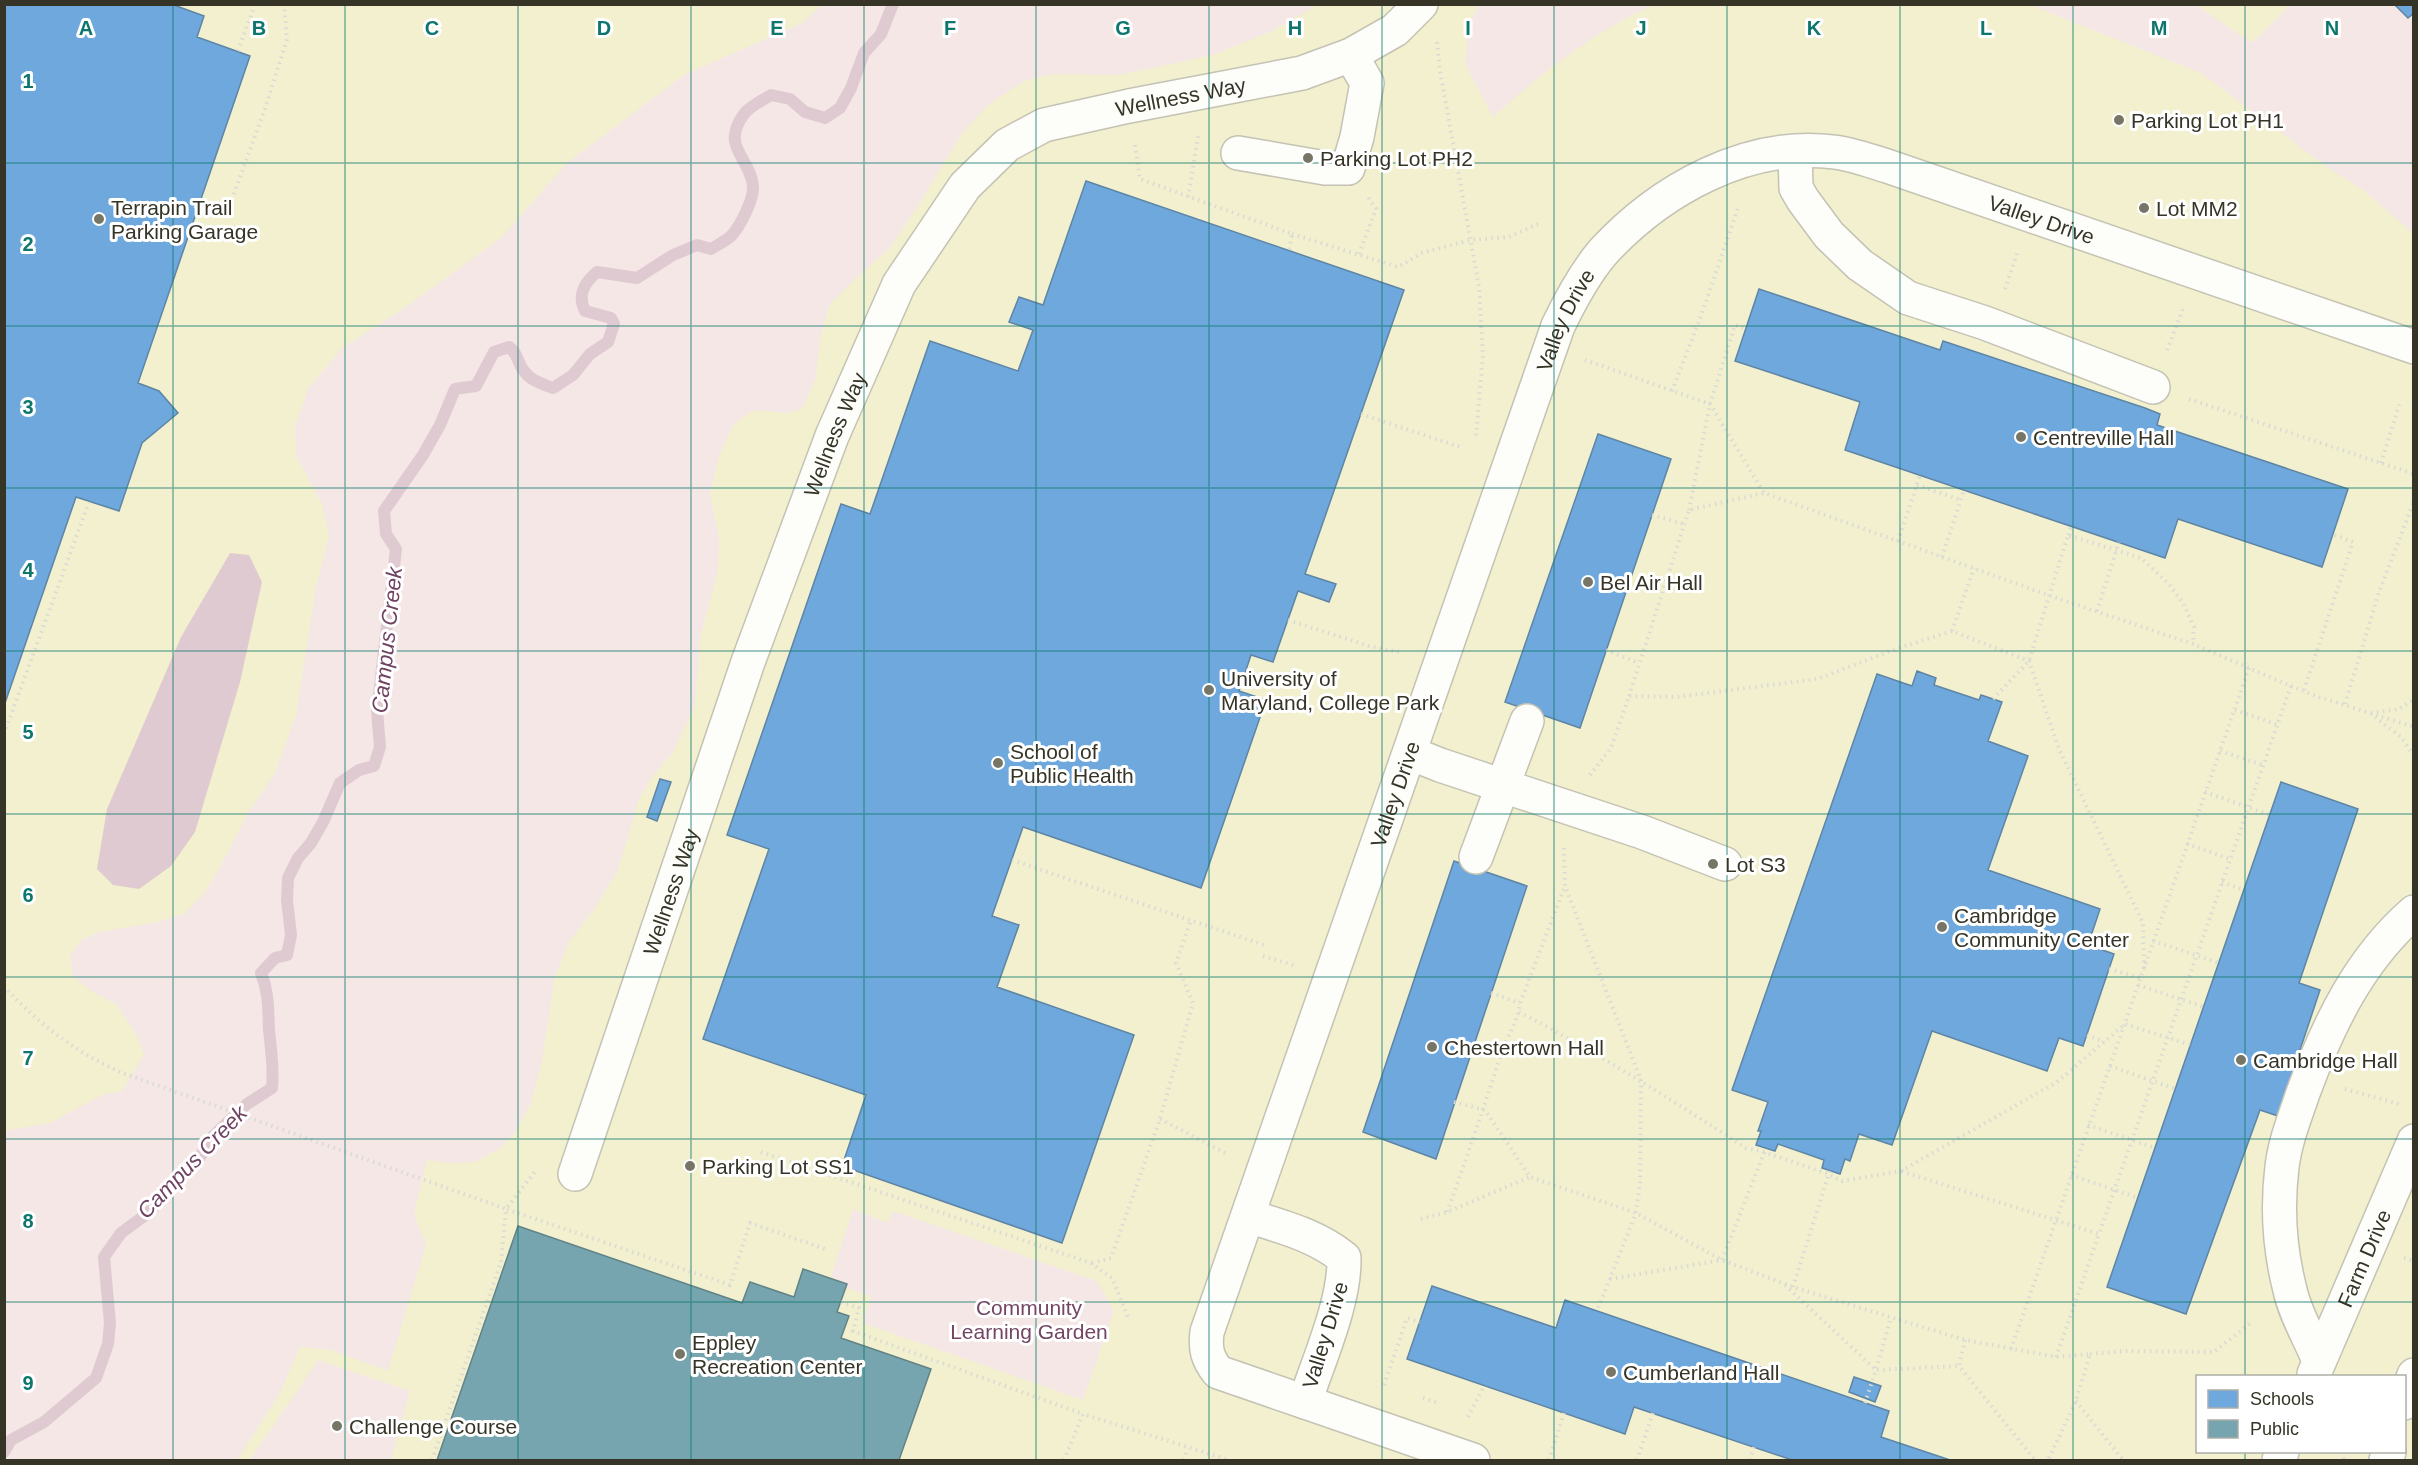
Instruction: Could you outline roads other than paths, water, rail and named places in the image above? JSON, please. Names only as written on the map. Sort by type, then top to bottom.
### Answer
[{"type":"street","name":"Wellness Way","points":[[575,1174],[748,662],[832,436],[899,284],[965,186],[1007,145],[1044,125],[1129,106],[1302,73],[1351,55],[1395,30],[1428,18]]},
{"type":"street","points":[[1238,153],[1325,168],[1348,168],[1358,137],[1367,83],[1351,55]]},
{"type":"street","points":[[1795,152],[1796,188],[1829,235],[1860,265],[1908,298],[1991,326],[2153,387]]},
{"type":"street","name":"Valley Drive","points":[[1248,1216],[1312,1238],[1330,1246],[1344,1258],[1344,1275],[1338,1302],[1305,1402],[1218,1372],[1209,1360],[1205,1346],[1207,1332],[1558,326],[1602,254],[1636,220],[1679,188],[1721,168],[1795,152],[1834,152],[1887,166],[2414,347]]},
{"type":"street","points":[[1476,857],[1527,721]]},
{"type":"street","points":[[1410,753],[1725,864]]},
{"type":"street","points":[[2316,1369],[2290,1291],[2279,1204],[2282,1166],[2291,1128],[2324,1039],[2353,985],[2385,938],[2414,912]]},
{"type":"street","name":"Farm Drive","points":[[2316,1369],[2413,1143]]},
{"type":"street","points":[[2406,1397],[2414,1375]]},
{"type":"street","points":[[1305,1402],[1473,1461]]},
{"type":"waterway","name":"Campus Creek","points":[[4,1452],[11,1440],[44,1422],[96,1378],[108,1344],[110,1323],[104,1257],[121,1233],[148,1213],[200,1157],[213,1136],[247,1104],[272,1088],[268,1001],[261,973],[275,958],[287,955],[291,935],[287,900],[288,878],[298,858],[311,843],[323,822],[340,783],[359,770],[374,766],[380,747],[377,711],[396,549],[386,534],[384,511],[423,455],[440,425],[455,389],[476,386],[494,352],[509,347],[527,374],[541,384],[553,388],[573,375],[590,354],[608,342],[614,324],[611,318],[585,311],[582,295],[589,280],[597,272],[637,278],[673,255],[697,245],[711,249],[731,236],[746,213],[753,192],[751,176],[736,144],[737,125],[744,114],[771,95],[790,99],[805,112],[825,118],[840,108],[851,88],[864,53],[881,34],[893,4]]},
{"type":"place","name":"Parking Lot PH1","points":[[2119,120]]},
{"type":"place","name":"Parking Lot PH2","points":[[1308,158]]},
{"type":"place","name":"Lot MM2","points":[[2144,208]]},
{"type":"place","name":"Terrapin Trail Parking Garage","points":[[99,219]]},
{"type":"place","name":"Centreville Hall","points":[[2021,437]]},
{"type":"place","name":"Bel Air Hall","points":[[1588,582]]},
{"type":"place","name":"University of Maryland, College Park","points":[[1209,690]]},
{"type":"place","name":"School of Public Health","points":[[998,763]]},
{"type":"place","name":"Lot S3","points":[[1713,864]]},
{"type":"place","name":"Cambridge Community Center","points":[[1942,927]]},
{"type":"place","name":"Chestertown Hall","points":[[1432,1047]]},
{"type":"place","name":"Cambridge Hall","points":[[2241,1060]]},
{"type":"place","name":"Parking Lot SS1","points":[[690,1166]]},
{"type":"place","name":"Eppley Recreation Center","points":[[680,1354]]},
{"type":"place","name":"Cumberland Hall","points":[[1611,1372]]},
{"type":"place","name":"Challenge Course","points":[[337,1426]]},
{"type":"park label","name":"Community Learning Garden","points":[[1029,1319]]}]
